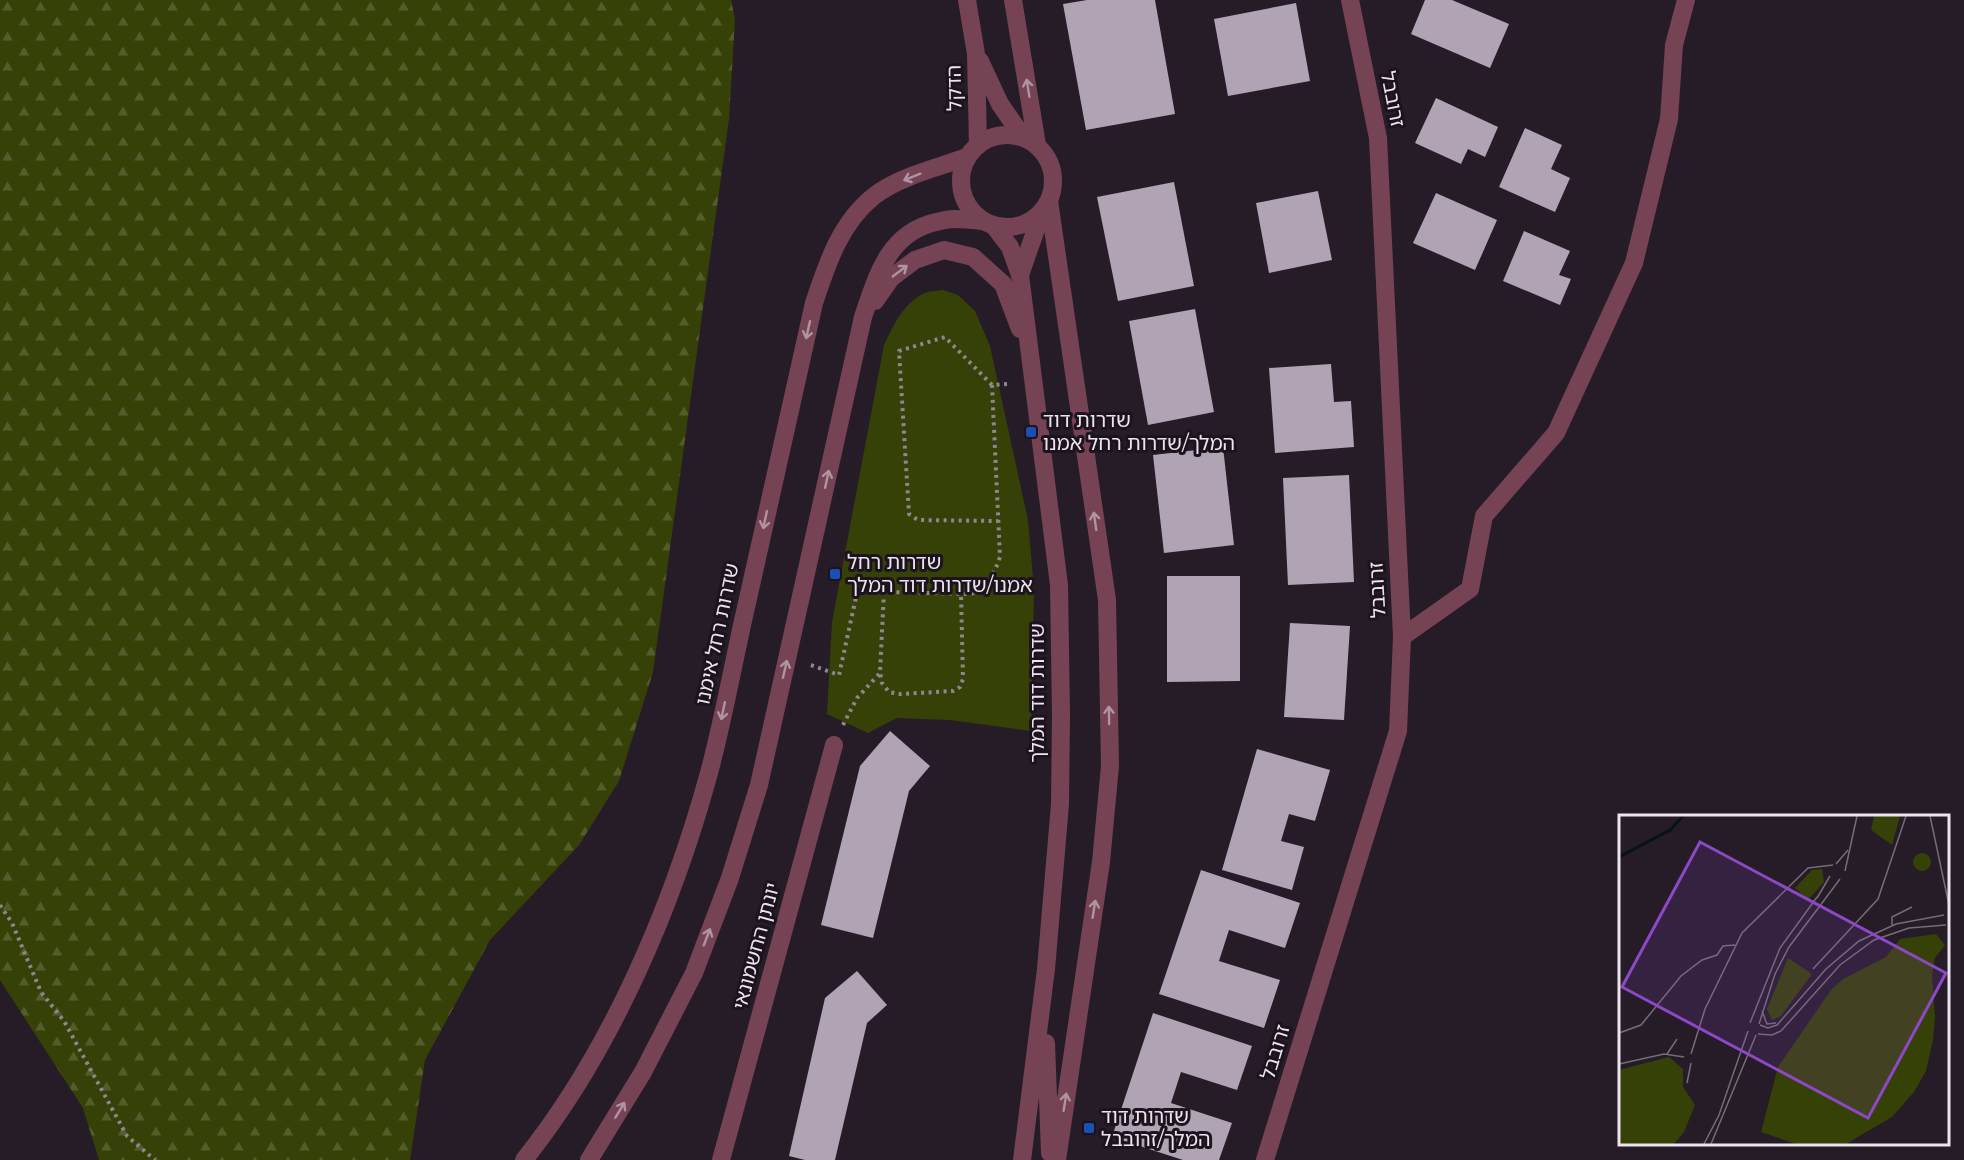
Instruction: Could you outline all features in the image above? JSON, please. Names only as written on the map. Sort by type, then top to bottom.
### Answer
[{"type":"street","points":[[967,0],[976,54]]},
{"type":"street","points":[[1013,0],[1030,141]]},
{"type":"street","name":"זרובבל","points":[[1265,1160],[1398,731],[1402,637],[1378,138],[1350,0]]},
{"type":"street","points":[[1402,637],[1470,589],[1484,516],[1556,433],[1634,263],[1669,119],[1674,45],[1686,0]]},
{"type":"street","name":"הדקל","points":[[976,54],[1000,104],[1030,141]]},
{"type":"street","name":"הדקל","points":[[973,151],[976,54]]},
{"type":"street","points":[[589,1160],[643,1072],[694,973],[730,878],[759,785],[863,316],[878,274],[892,248],[902,238],[923,225],[952,219],[1007,228],[1020,226],[1033,220],[1046,206],[1053,187],[1053,171],[1047,157],[1030,141],[1007,135],[992,137],[973,151],[961,170],[960,185],[964,199],[971,212],[988,224]]},
{"type":"street","name":"שדרות רחל אימנו","points":[[524,1160],[551,1125],[598,1047],[647,952],[682,861],[709,772],[814,303],[831,254],[852,218],[875,196],[902,181],[973,151]]},
{"type":"street","points":[[1046,206],[1107,600],[1110,766],[1101,862],[1057,1160]]},
{"type":"street","name":"שדרות דוד המלך","points":[[1020,275],[1046,206]]},
{"type":"street","name":"שדרות דוד המלך","points":[[988,224],[1010,247],[1020,275],[1059,585],[1060,804],[1046,969],[1022,1160]]},
{"type":"street","points":[[863,316],[891,278],[915,260],[944,250],[973,257],[1003,284],[1030,358]]},
{"type":"street","name":"יונתן החשמונאי","points":[[721,1160],[834,745]]},
{"type":"street","name":"שדרות דוד המלך","points":[[1046,969],[1050,1160]]},
{"type":"path","points":[[788,657],[839,675],[858,588],[885,592],[971,594],[991,580],[1000,557],[992,385],[945,337],[899,351],[909,514],[918,520],[998,521]]},
{"type":"path","points":[[992,385],[1034,384]]},
{"type":"path","points":[[885,592],[880,672],[882,683],[889,692],[900,694],[953,691],[960,687],[963,679],[961,594]]},
{"type":"path","points":[[834,745],[857,698],[880,672]]},
{"type":"path","points":[[0,905],[12,923],[41,992],[64,1021],[127,1136],[155,1160]]},
{"type":"green space","points":[[0,0],[731,0],[735,19],[729,119],[653,672],[619,781],[579,845],[490,940],[425,1060],[410,1160],[99,1160],[83,1108],[0,980]]},
{"type":"green space","points":[[943,290],[958,295],[975,311],[990,346],[1028,520],[1034,591],[1031,731],[950,720],[897,718],[868,733],[827,714],[832,622],[884,345],[900,315],[911,302],[925,293]]},
{"type":"building","points":[[1087,0],[1155,0],[1175,114],[1086,130],[1063,4]]},
{"type":"building","points":[[1425,0],[1452,0],[1509,24],[1490,68],[1411,34]]},
{"type":"building","points":[[1296,3],[1310,81],[1228,96],[1214,19]]},
{"type":"building","points":[[1436,98],[1498,127],[1485,157],[1468,149],[1461,164],[1415,143]]},
{"type":"building","points":[[1525,128],[1562,145],[1551,169],[1570,178],[1555,212],[1499,187]]},
{"type":"building","points":[[1174,182],[1194,286],[1118,301],[1097,197]]},
{"type":"building","points":[[1318,191],[1332,260],[1269,273],[1256,203]]},
{"type":"building","points":[[1436,193],[1497,220],[1475,270],[1413,243]]},
{"type":"building","points":[[1524,231],[1570,251],[1559,275],[1571,279],[1560,305],[1503,281]]},
{"type":"building","points":[[1195,309],[1214,412],[1148,425],[1129,321]]},
{"type":"building","points":[[1331,364],[1334,402],[1351,401],[1354,447],[1275,453],[1269,368]]},
{"type":"building","points":[[1223,447],[1234,545],[1164,553],[1153,455]]},
{"type":"building","points":[[1349,475],[1354,582],[1288,585],[1283,478]]},
{"type":"building","points":[[1167,576],[1240,576],[1240,681],[1167,682]]},
{"type":"building","points":[[1290,623],[1350,626],[1344,720],[1284,717]]},
{"type":"building","points":[[890,731],[930,766],[909,791],[873,938],[821,925],[860,766]]},
{"type":"building","points":[[1257,749],[1330,770],[1315,821],[1289,814],[1281,841],[1304,847],[1292,890],[1222,870]]},
{"type":"building","points":[[1201,870],[1300,903],[1285,948],[1229,930],[1219,961],[1280,980],[1264,1028],[1159,994]]},
{"type":"building","points":[[857,971],[887,1005],[867,1023],[835,1160],[805,1160],[789,1156],[825,998]]},
{"type":"building","points":[[1153,1013],[1252,1046],[1237,1090],[1181,1072],[1171,1103],[1232,1123],[1219,1160],[1183,1160],[1112,1137]]},
{"type":"place","name":"שדרות דוד המלך/שדרות רחל אמנו","points":[[1031,432]]},
{"type":"place","name":"שדרות רחל אמנו/שדרות דוד המלך","points":[[835,574]]},
{"type":"place","name":"שדרות דוד המלך/זרובבל","points":[[1089,1128]]}]
